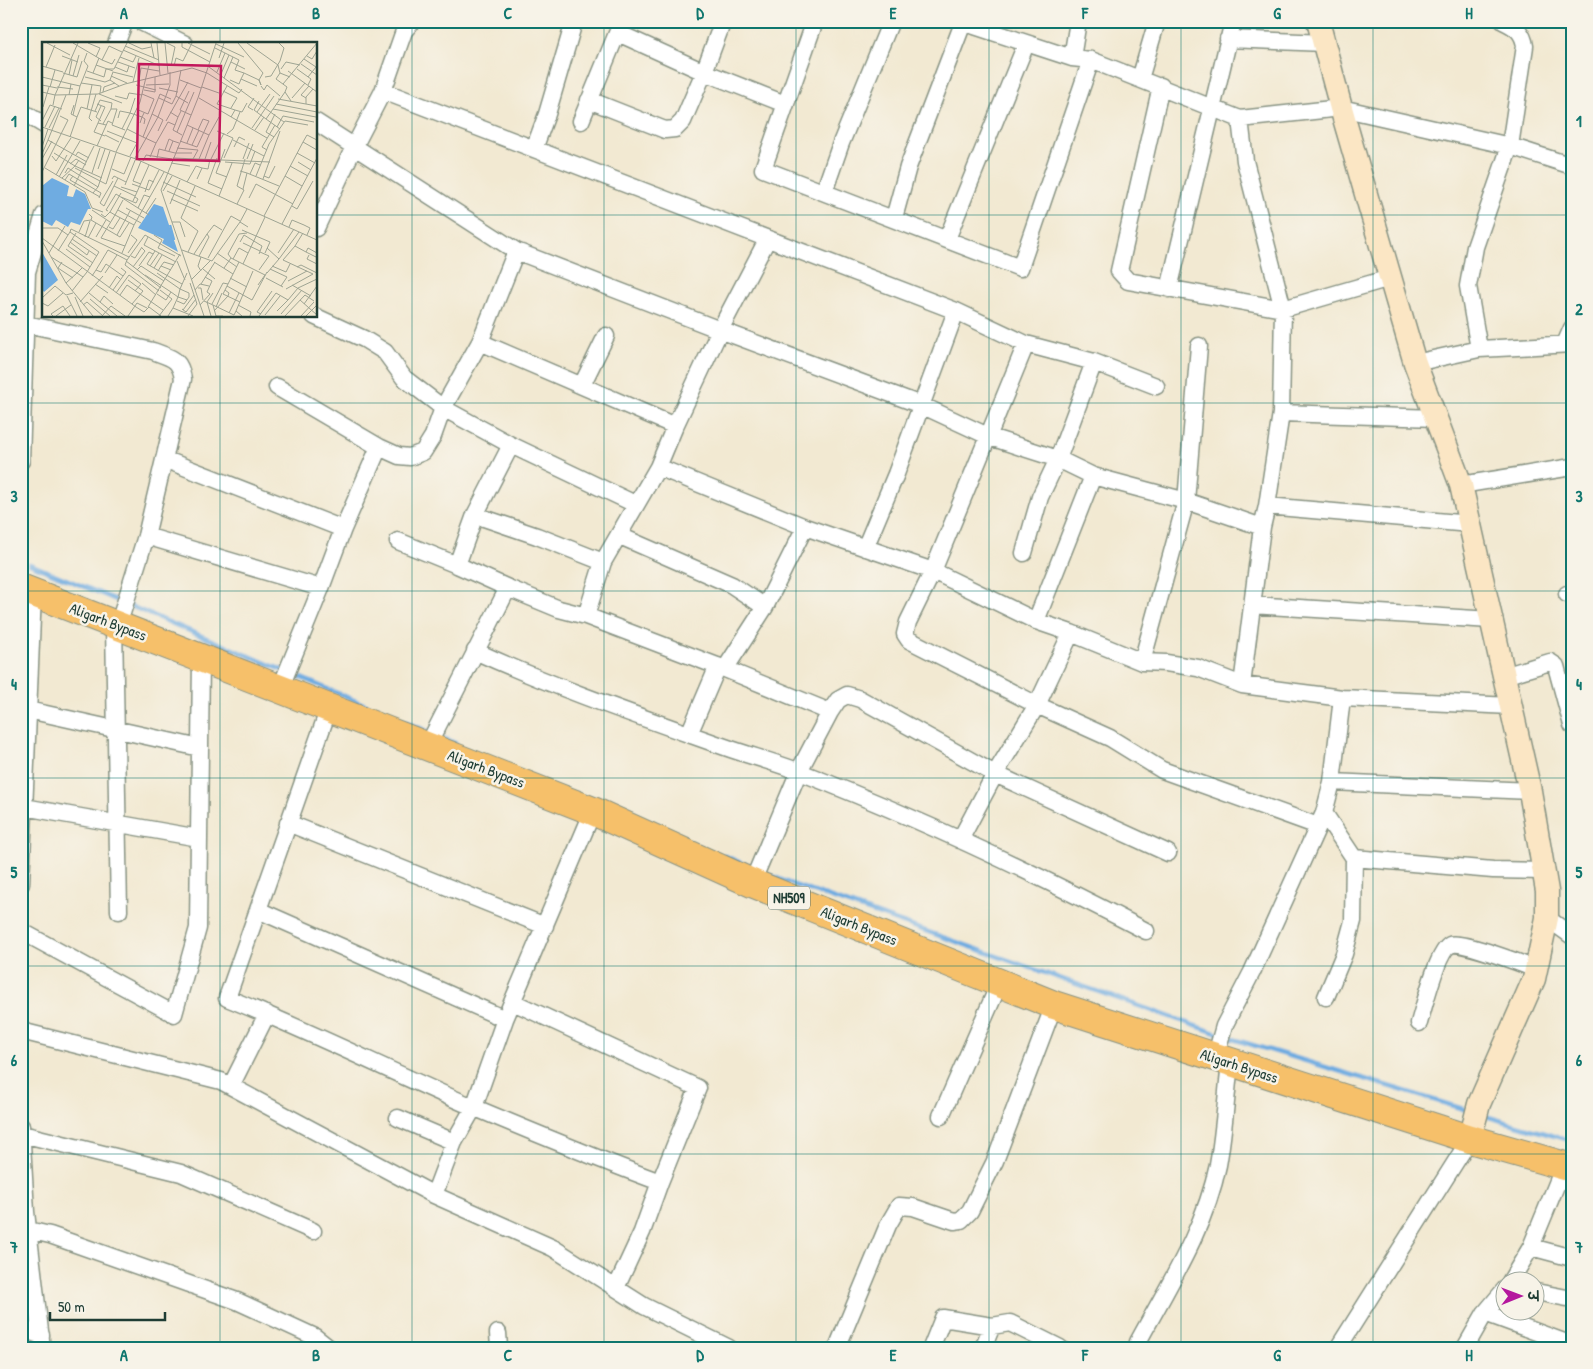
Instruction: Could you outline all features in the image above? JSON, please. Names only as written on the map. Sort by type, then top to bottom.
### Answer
[{"type":"highway","name":"Aligarh Bypass","points":[[27,590],[118,622],[201,658],[284,680],[328,708],[432,738],[593,811],[757,873],[1054,1005],[1470,1134],[1568,1167]]},
{"type":"street","points":[[117,42],[125,21]]},
{"type":"street","points":[[140,21],[181,42]]},
{"type":"street","points":[[318,224],[383,91],[404,31],[412,21]]},
{"type":"street","points":[[588,100],[665,130],[675,129],[683,121],[723,21]]},
{"type":"street","points":[[815,21],[763,169],[1020,268],[1091,60]]},
{"type":"street","points":[[824,192],[841,143],[891,21]]},
{"type":"street","points":[[1072,58],[1078,21]]},
{"type":"street","points":[[1140,79],[1157,21]]},
{"type":"street","points":[[1169,288],[1233,21]]},
{"type":"street","points":[[1318,21],[1341,108],[1415,363],[1461,485],[1530,791],[1544,871],[1547,918],[1534,979],[1479,1104],[1470,1134],[1338,1348]]},
{"type":"street","points":[[1479,349],[1468,286],[1475,247],[1510,146],[1525,46],[1523,34],[1514,26],[1503,21]]},
{"type":"street","points":[[534,149],[547,114],[574,22]]},
{"type":"street","points":[[894,218],[908,166],[961,22],[1006,29],[1026,44],[1072,58],[1091,60],[1161,86],[1240,119],[1341,108],[1510,146],[1572,166]]},
{"type":"street","points":[[581,120],[620,27],[704,72],[785,104]]},
{"type":"street","points":[[1228,39],[1324,43]]},
{"type":"street","points":[[947,239],[1026,44]]},
{"type":"street","points":[[1161,86],[1119,271],[1128,281],[1283,309],[1390,278]]},
{"type":"street","points":[[383,91],[956,311],[1026,344],[1094,362],[1156,386]]},
{"type":"street","points":[[21,111],[42,124]]},
{"type":"street","points":[[1240,119],[1245,161],[1283,309],[1281,413],[1262,527],[1242,685]]},
{"type":"street","points":[[318,123],[516,251],[921,405],[990,437],[1058,459],[1093,476],[1186,501],[1262,527]]},
{"type":"street","points":[[21,461],[26,272],[42,222]]},
{"type":"street","points":[[586,616],[604,562],[620,536],[635,504],[658,467],[720,330],[767,240]]},
{"type":"street","points":[[277,387],[379,447],[399,456],[410,457],[423,452],[433,436],[443,408],[480,342],[516,251]]},
{"type":"street","points":[[865,548],[896,474],[956,311]]},
{"type":"street","points":[[318,318],[364,339],[385,352],[404,378],[443,408],[511,445],[635,504]]},
{"type":"street","points":[[26,324],[153,351],[173,359],[181,366],[183,379],[146,536],[118,622],[116,729],[119,912]]},
{"type":"street","points":[[1415,363],[1479,349],[1569,344],[1572,328]]},
{"type":"street","points":[[582,386],[606,336]]},
{"type":"street","points":[[480,342],[675,426]]},
{"type":"street","points":[[1026,344],[934,572],[908,622],[906,634],[909,640],[1037,705],[1110,738],[1162,770],[1321,819],[1354,858],[1353,921],[1344,954],[1326,998]]},
{"type":"street","points":[[1142,662],[1186,501],[1199,346]]},
{"type":"street","points":[[1024,553],[1040,497],[1058,459],[1094,362]]},
{"type":"street","points":[[1281,413],[1436,418]]},
{"type":"street","points":[[457,565],[475,515],[511,445]]},
{"type":"street","points":[[284,680],[343,529],[379,447]]},
{"type":"street","points":[[164,460],[343,529]]},
{"type":"street","points":[[658,467],[804,527],[934,572],[1036,621],[1142,662],[1166,663],[1198,668],[1242,685],[1342,698],[1511,706]]},
{"type":"street","points":[[1461,485],[1572,467]]},
{"type":"street","points":[[1036,621],[1093,476]]},
{"type":"street","points":[[1267,506],[1470,524]]},
{"type":"street","points":[[475,515],[604,562]]},
{"type":"street","points":[[689,734],[721,668],[765,607],[804,527]]},
{"type":"street","points":[[146,536],[321,588]]},
{"type":"street","points":[[620,536],[732,585],[765,607]]},
{"type":"street","points":[[398,541],[559,609],[586,616],[830,712]]},
{"type":"street","points":[[432,738],[508,588]]},
{"type":"street","points":[[21,884],[26,718],[27,590]]},
{"type":"street","points":[[1252,605],[1491,620]]},
{"type":"street","points":[[960,840],[995,774],[1037,705],[1071,633]]},
{"type":"street","points":[[475,651],[544,681],[689,734],[799,771],[960,840],[1076,894],[1146,931]]},
{"type":"street","points":[[21,931],[174,1014],[198,928],[201,658]]},
{"type":"street","points":[[1504,676],[1550,662],[1556,666],[1572,725]]},
{"type":"street","points":[[757,873],[799,771],[830,712],[838,700],[847,696],[860,699],[995,774],[1168,853]]},
{"type":"street","points":[[1138,1342],[1188,1248],[1204,1210],[1218,1166],[1221,1056],[1224,1026],[1252,972],[1321,819],[1332,782],[1342,698]]},
{"type":"street","points":[[328,708],[227,998],[267,1014],[474,1107],[531,1129],[569,1148],[660,1182]]},
{"type":"street","points":[[26,718],[116,729],[200,748]]},
{"type":"street","points":[[1332,782],[1530,791]]},
{"type":"street","points":[[24,807],[117,825],[199,838]]},
{"type":"street","points":[[434,1195],[454,1142],[474,1107],[506,1019],[593,811]]},
{"type":"street","points":[[288,823],[545,926]]},
{"type":"street","points":[[1354,858],[1493,870],[1544,871]]},
{"type":"street","points":[[258,910],[506,1019]]},
{"type":"street","points":[[1547,918],[1572,936]]},
{"type":"street","points":[[1418,1023],[1436,971],[1444,952],[1450,945],[1458,943],[1536,969]]},
{"type":"street","points":[[941,1116],[1000,982]]},
{"type":"street","points":[[513,1002],[698,1088],[642,1232],[616,1288]]},
{"type":"street","points":[[837,1348],[888,1225],[899,1206],[913,1207],[954,1221],[961,1220],[970,1211],[995,1161],[1054,1005]]},
{"type":"street","points":[[232,1086],[267,1014]]},
{"type":"street","points":[[21,1031],[221,1081],[434,1195],[553,1248],[644,1306],[729,1348]]},
{"type":"street","points":[[398,1118],[454,1142]]},
{"type":"street","points":[[21,1126],[23,1212],[28,1230],[42,1342]]},
{"type":"street","points":[[22,1134],[181,1173],[313,1231]]},
{"type":"street","points":[[1516,1272],[1531,1247],[1568,1167]]},
{"type":"street","points":[[28,1230],[50,1235],[237,1301],[315,1337],[328,1348]]},
{"type":"street","points":[[1531,1247],[1572,1258]]},
{"type":"street","points":[[1546,1294],[1572,1299]]},
{"type":"street","points":[[1465,1348],[1485,1313],[1496,1300]]},
{"type":"street","points":[[1485,1313],[1572,1345]]},
{"type":"street","points":[[931,1348],[943,1318],[992,1326],[1010,1323],[1060,1348]]},
{"type":"street","points":[[983,1348],[992,1326]]},
{"type":"street","points":[[21,1329],[42,1342]]},
{"type":"waterway","points":[[30,564],[121,602]]},
{"type":"waterway","points":[[128,605],[430,732]]},
{"type":"waterway","points":[[437,735],[455,743]]},
{"type":"waterway","points":[[725,856],[789,883],[1230,1038],[1470,1111]]},
{"type":"waterway","points":[[1482,1115],[1572,1141]]}]
